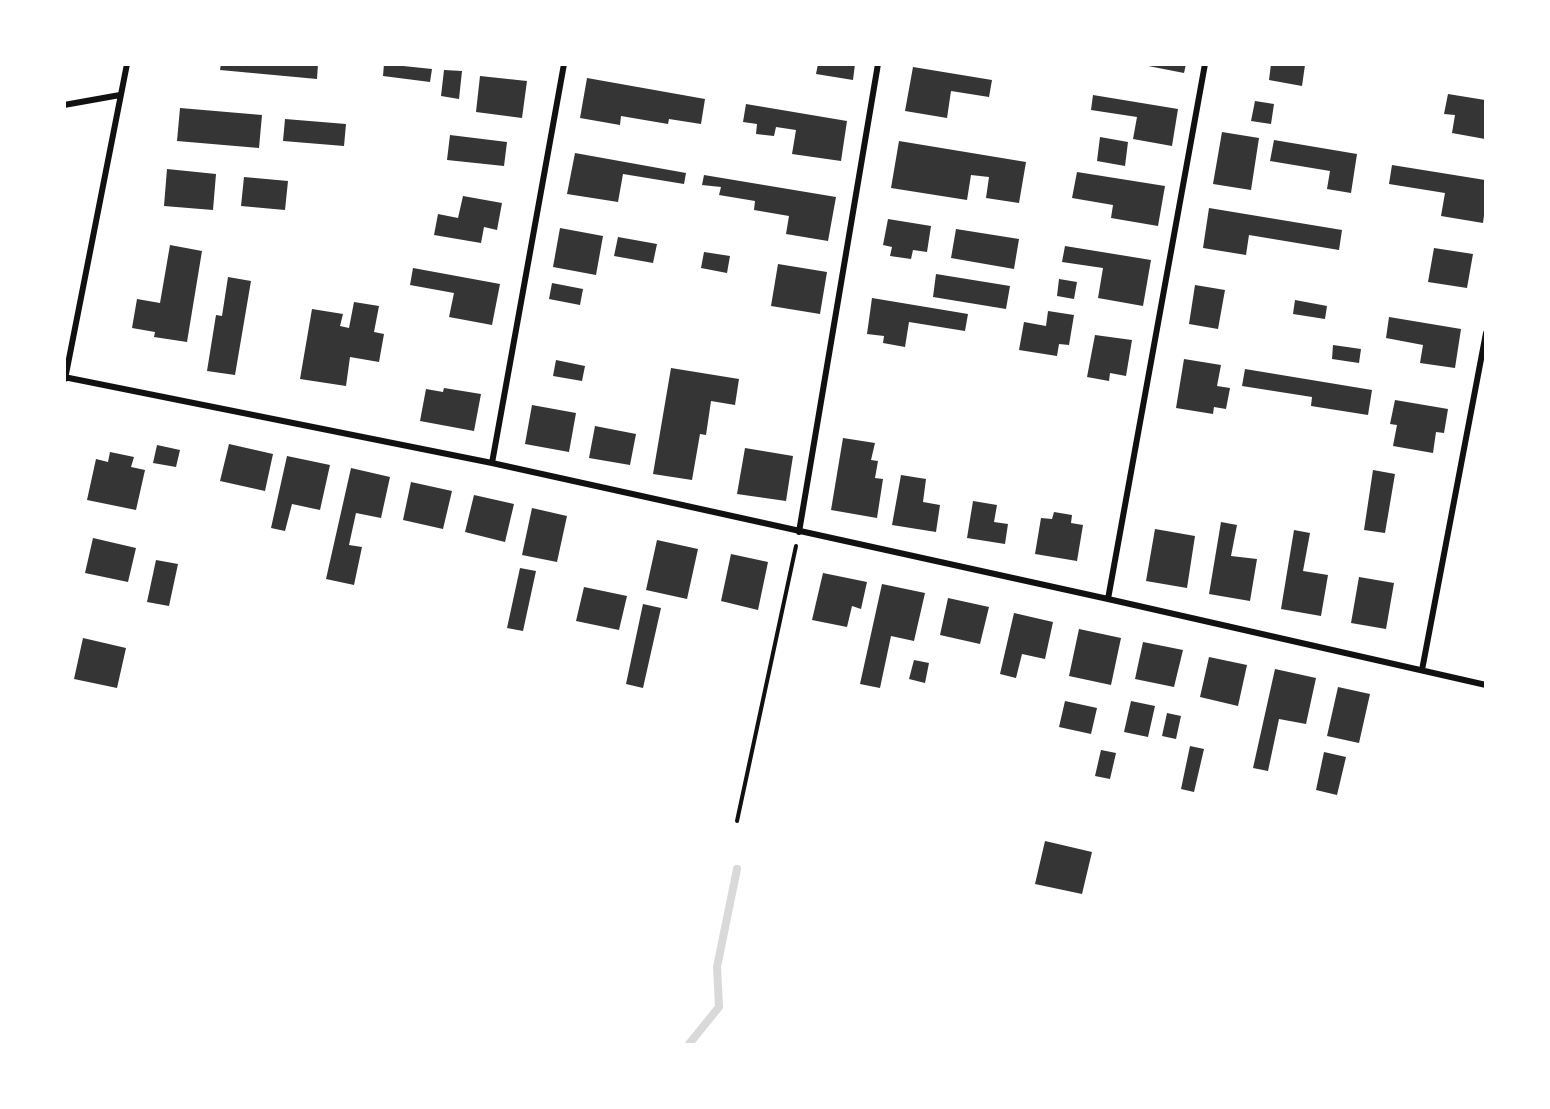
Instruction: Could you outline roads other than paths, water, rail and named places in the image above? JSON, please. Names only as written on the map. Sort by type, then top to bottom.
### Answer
[{"type":"street","points":[[127,64],[65,378],[492,463],[1108,598],[1485,685]]},
{"type":"street","points":[[492,463],[564,64]]},
{"type":"street","points":[[799,532],[878,64]]},
{"type":"street","points":[[1108,598],[1205,64]]},
{"type":"street","points":[[64,105],[120,95]]},
{"type":"street","points":[[1422,670],[1485,333]]},
{"type":"waterway","points":[[689,1044],[719,1007],[717,967],[737,869]]}]
